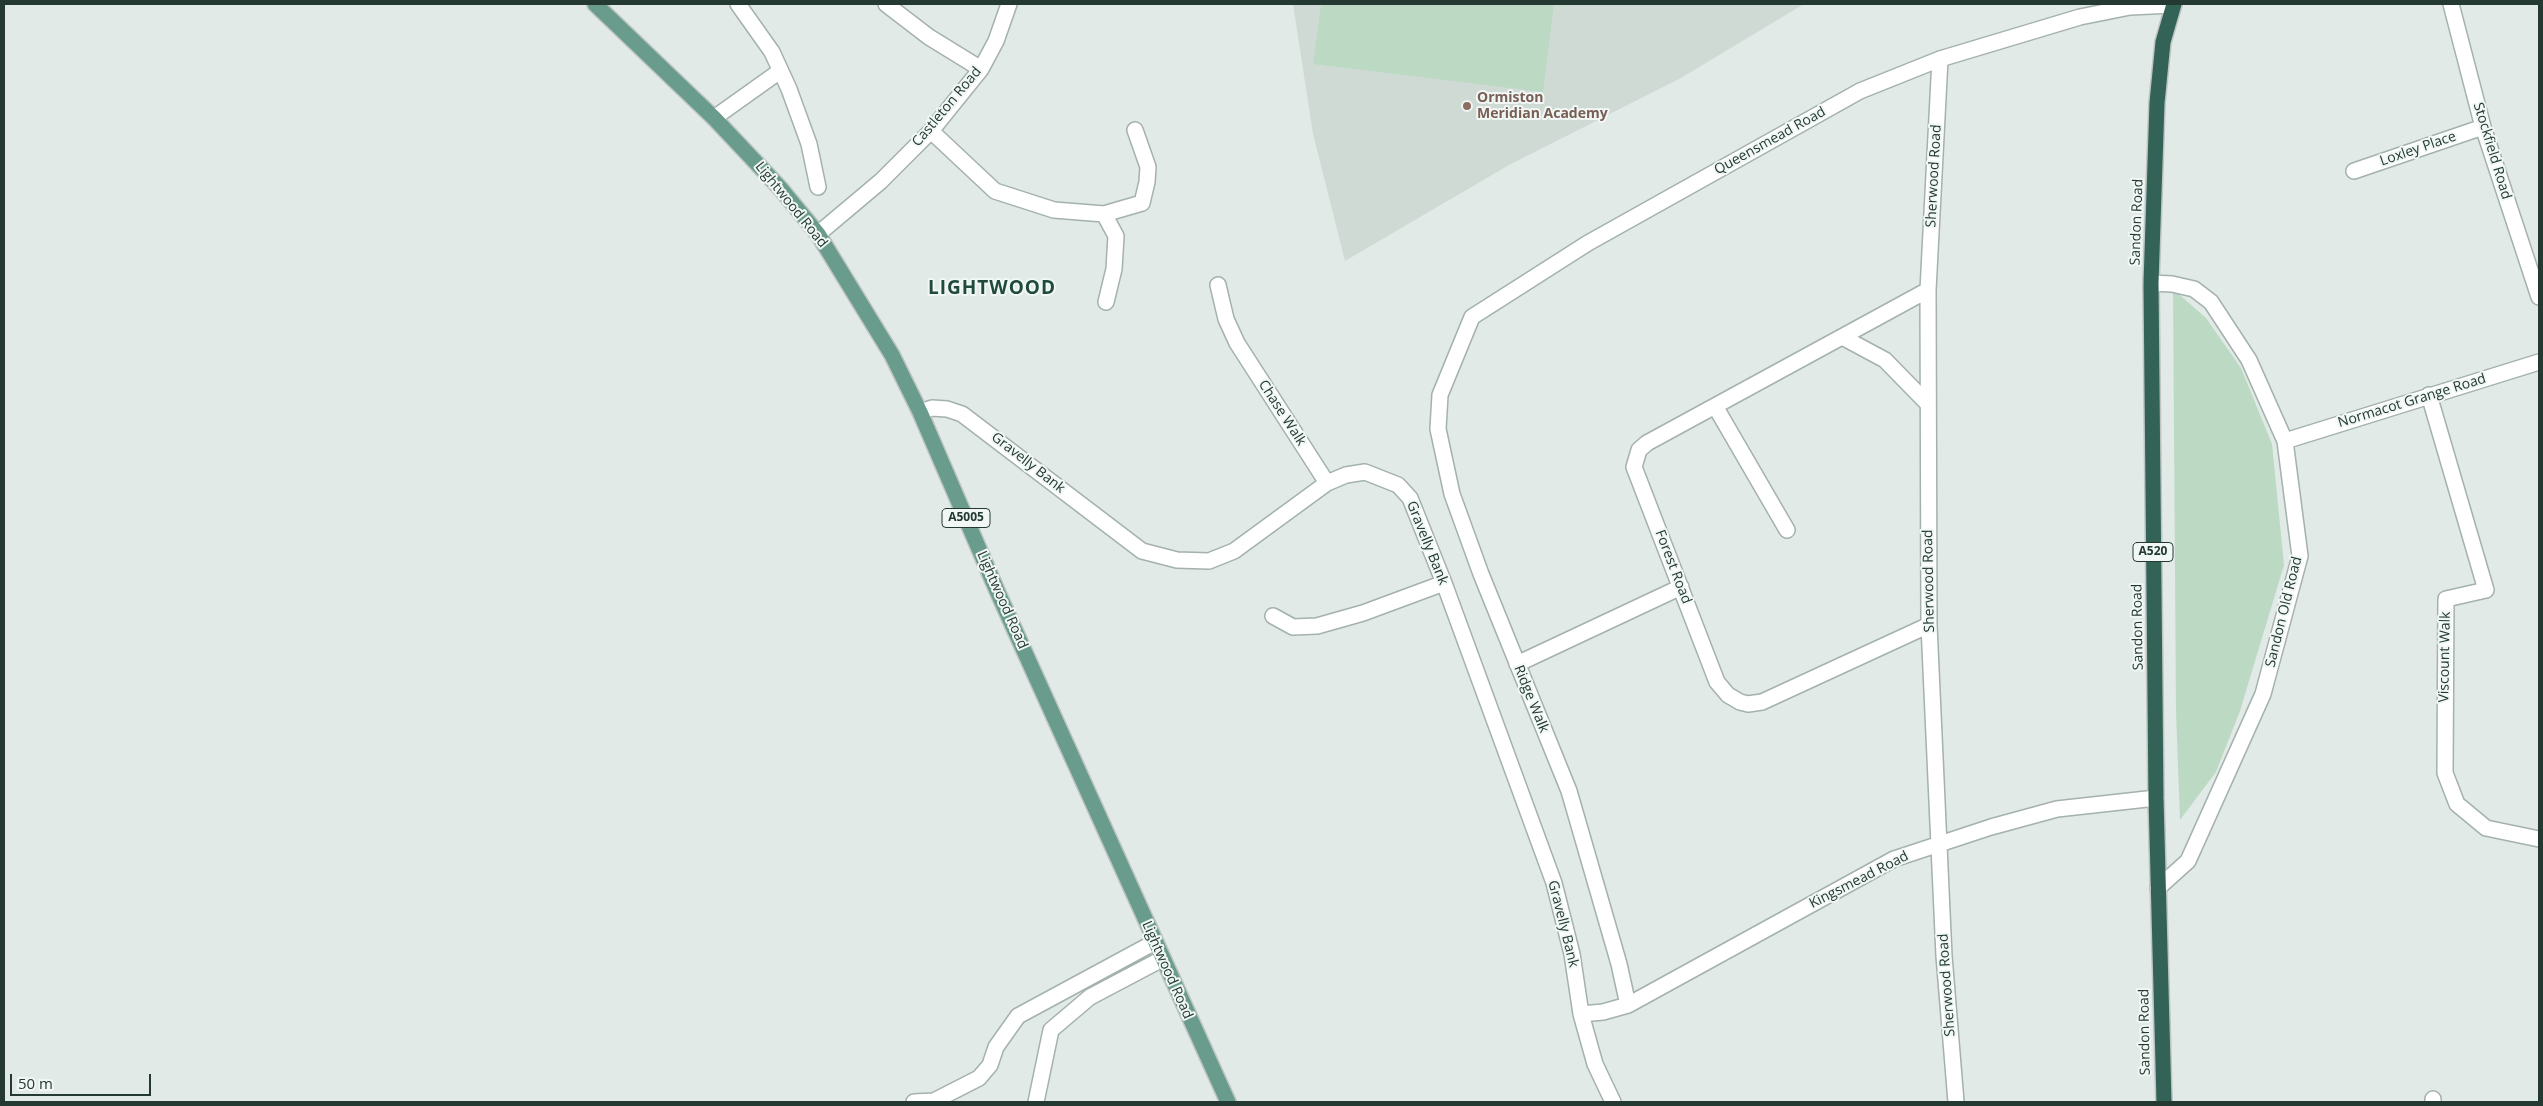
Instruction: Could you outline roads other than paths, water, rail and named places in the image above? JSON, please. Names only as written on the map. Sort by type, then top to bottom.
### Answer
[{"type":"highway","name":"Sandon Road","points":[[2164,1102],[2156,798],[2151,283],[2157,102],[2163,42],[2174,4]]},
{"type":"main road","name":"Lightwood Road","points":[[595,4],[714,118],[781,189],[818,234],[892,355],[920,412],[998,593],[1228,1102]]},
{"type":"street","points":[[738,4],[759,31],[780,71],[809,144],[818,187]]},
{"type":"street","points":[[886,4],[929,37],[981,69]]},
{"type":"street","name":"Castleton Road","points":[[818,234],[880,181],[931,132],[981,69],[996,41],[1009,4]]},
{"type":"street","name":"Queensmead Road","points":[[1440,395],[1472,317],[1588,243],[1860,90],[1940,59],[2080,16],[2130,7],[2174,4]]},
{"type":"street","name":"Stockfield Road","points":[[2451,4],[2483,127],[2539,297]]},
{"type":"street","name":"Sherwood Road","points":[[1940,59],[1928,290],[1929,625],[1944,956],[1956,1102]]},
{"type":"street","points":[[714,118],[780,71]]},
{"type":"street","name":"Loxley Place","points":[[2354,171],[2483,127]]},
{"type":"street","points":[[931,132],[995,191],[1054,210],[1104,214],[1142,203],[1148,182],[1148,167],[1135,130]]},
{"type":"street","points":[[1104,214],[1116,236],[1114,269],[1106,302]]},
{"type":"street","name":"Sandon Old Road","points":[[2151,283],[2172,284],[2194,289],[2211,302],[2249,360],[2285,441],[2300,556],[2263,694],[2188,861],[2158,888]]},
{"type":"street","name":"Chase Walk","points":[[1218,284],[1226,319],[1237,343],[1328,483]]},
{"type":"street","name":"Forest Road","points":[[1928,290],[1844,338],[1647,443],[1634,458],[1634,466],[1717,682],[1728,695],[1748,704],[1762,702],[1929,625]]},
{"type":"street","points":[[1844,338],[1885,360],[1928,403]]},
{"type":"street","name":"Normacot Grange Road","points":[[2285,441],[2539,362]]},
{"type":"street","name":"Ridge Walk","points":[[1440,395],[1438,429],[1452,494],[1480,574],[1569,791],[1619,964],[1628,1005]]},
{"type":"street","name":"Viscount Walk","points":[[2429,395],[2486,590],[2446,599],[2445,773],[2457,804],[2486,828],[2539,839]]},
{"type":"street","points":[[1715,406],[1787,530]]},
{"type":"street","name":"Gravelly Bank","points":[[920,412],[932,408],[947,409],[962,414],[1142,551],[1177,560],[1209,561],[1234,551],[1328,483],[1346,475],[1365,472],[1398,485],[1410,498],[1444,583],[1554,883],[1572,954],[1581,1014],[1595,1064],[1613,1102]]},
{"type":"street","points":[[1272,616],[1292,628],[1317,626],[1363,613],[1444,583]]},
{"type":"street","points":[[1517,664],[1681,587]]},
{"type":"street","name":"Kingsmead Road","points":[[1581,1014],[1603,1012],[1628,1005],[1894,859],[2057,809],[2156,798]]},
{"type":"street","points":[[914,1102],[934,1101],[965,1087],[979,1078],[990,1065],[996,1047],[1018,1016],[1155,942]]},
{"type":"street","points":[[1036,1102],[1051,1030],[1090,997],[1162,959]]},
{"type":"place","name":"Ormiston Meridian Academy","points":[[1467,106]]},
{"type":"district","name":"LIGHTWOOD","points":[[992,289]]}]
